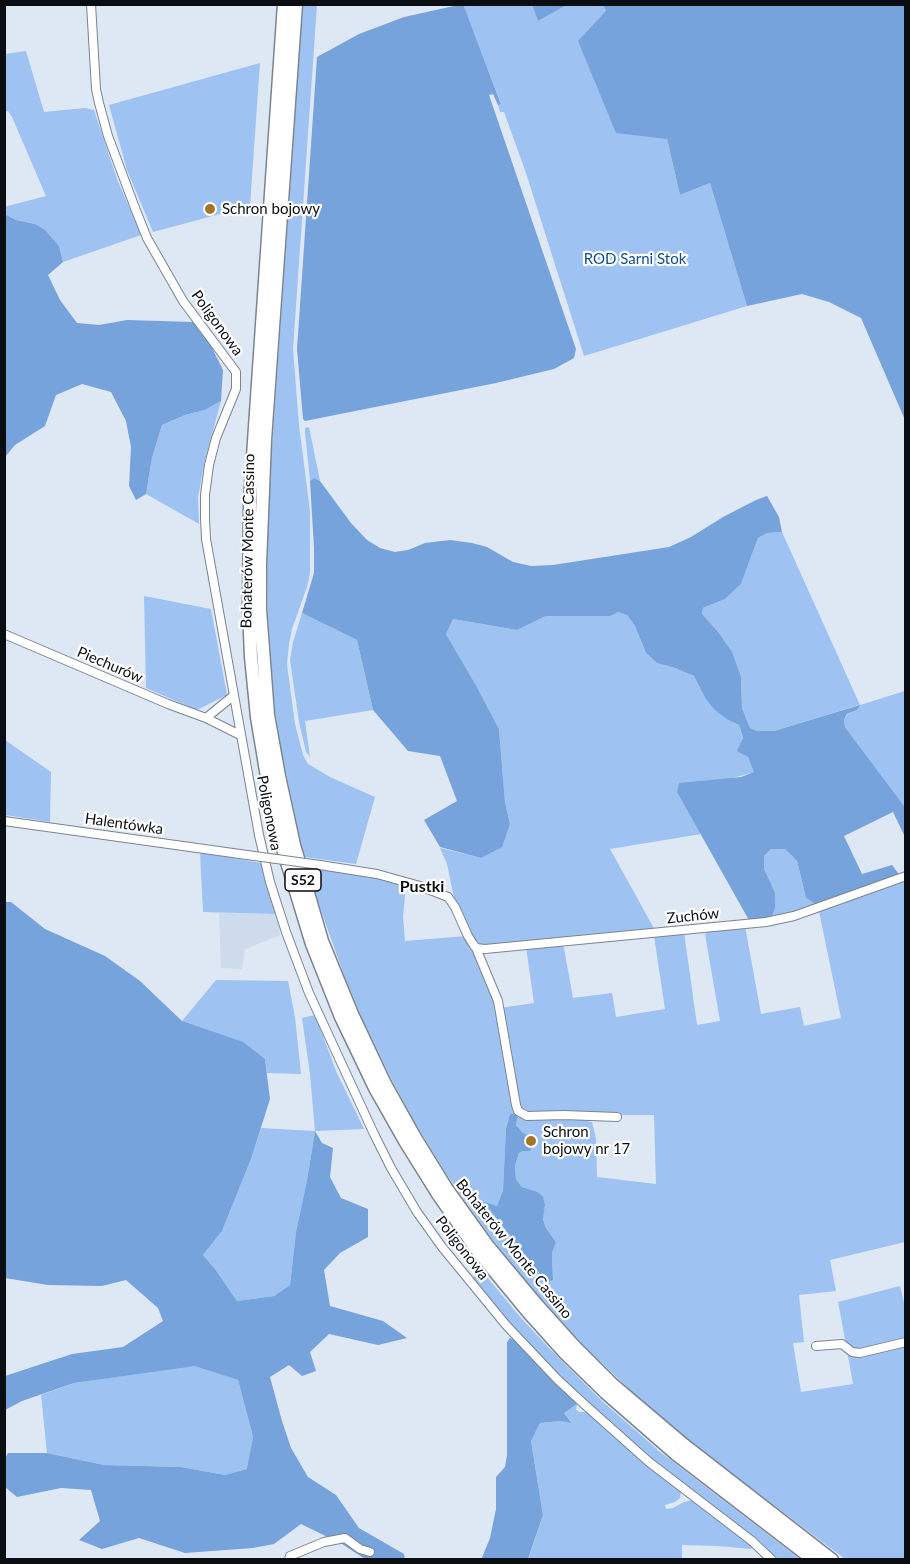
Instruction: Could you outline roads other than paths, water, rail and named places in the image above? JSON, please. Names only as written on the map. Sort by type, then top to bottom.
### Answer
[{"type":"highway","name":"Bohaterów Monte Cassino","points":[[284,4],[250,500],[249,609],[256,707],[267,777],[283,849],[312,944],[375,1088],[438,1194],[477,1250],[565,1353],[605,1392],[676,1454],[814,1560]]},
{"type":"highway","name":"Bohaterów Monte Cassino","points":[[296,4],[265,440],[260,609],[268,715],[279,776],[294,845],[322,941],[352,1014],[385,1084],[446,1188],[487,1245],[574,1346],[612,1384],[684,1445],[832,1560]]},
{"type":"street","name":"Poligonowa","points":[[91,4],[96,89],[99,103],[108,136],[147,238],[183,301],[236,372],[236,388],[216,438],[209,465],[205,495],[206,539],[259,835],[270,882],[309,993],[391,1168],[417,1212],[442,1247],[506,1325],[557,1379],[649,1462],[752,1541],[772,1560]]},
{"type":"street","name":"Piechurów","points":[[4,634],[206,718],[240,735]]},
{"type":"street","points":[[206,718],[233,696]]},
{"type":"street","name":"Halentówka","points":[[4,821],[377,874],[420,886],[448,897],[476,948]]},
{"type":"street","name":"Zuchów","points":[[476,948],[766,922],[794,916],[906,876]]},
{"type":"street","points":[[476,948],[498,1001],[518,1112],[526,1116],[617,1117]]},
{"type":"street","points":[[816,1346],[842,1344],[852,1352],[860,1353],[906,1342]]},
{"type":"street","points":[[289,1560],[290,1556],[324,1542],[345,1538],[360,1549],[370,1552]]},
{"type":"place","name":"Schron bojowy","points":[[210,209]]},
{"type":"place","name":"Schron bojowy nr 17","points":[[531,1141]]},
{"type":"district","name":"Pustki","points":[[422,887]]},
{"type":"park label","name":"ROD Sarni Stok","points":[[635,259]]}]
